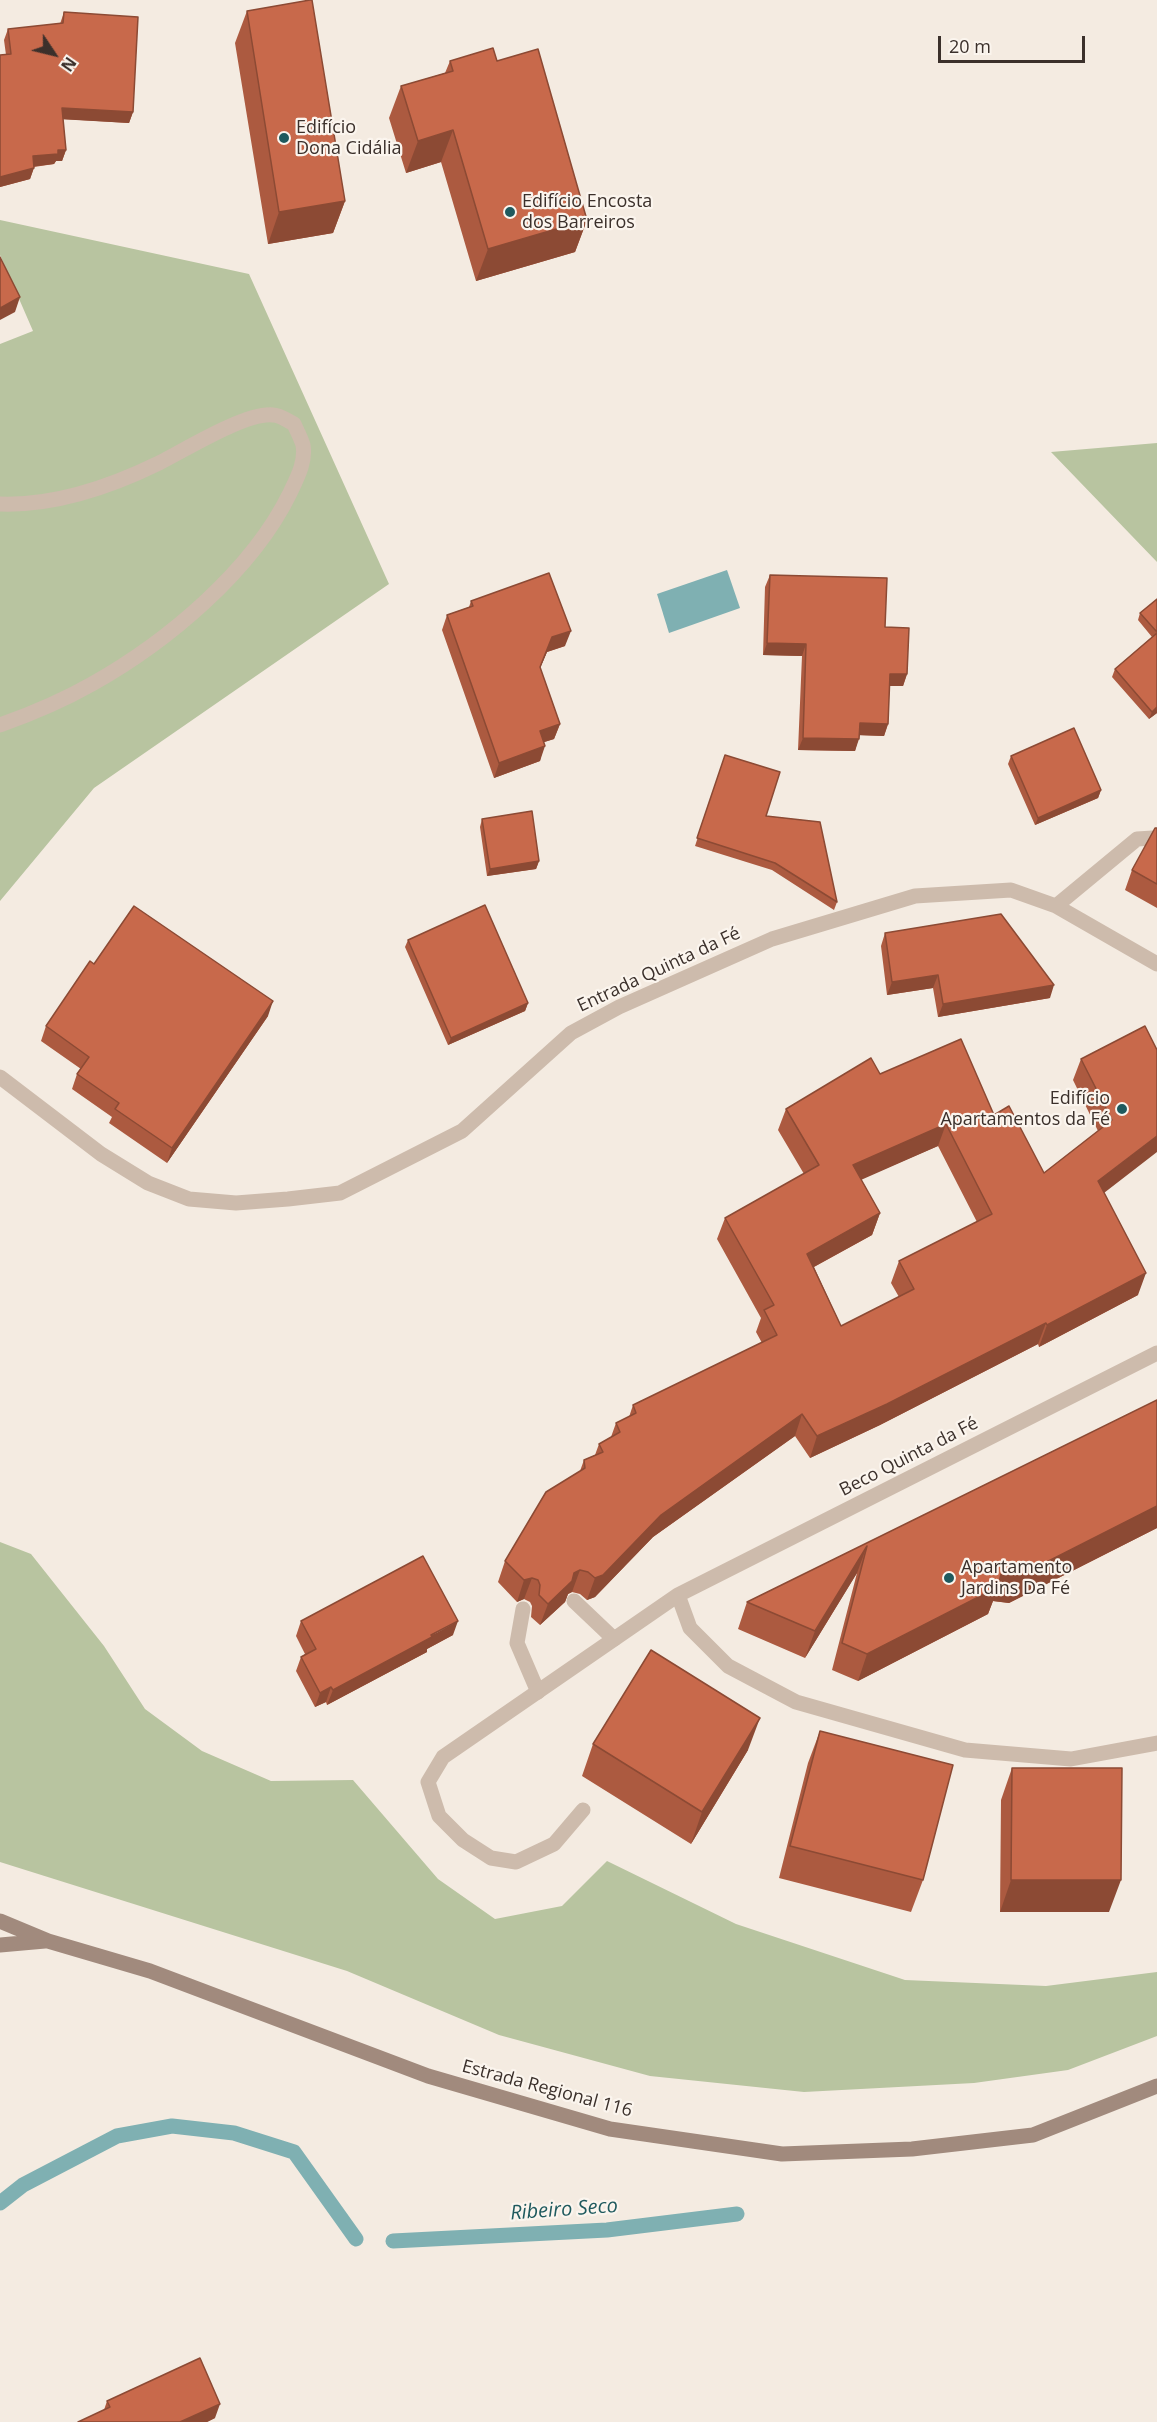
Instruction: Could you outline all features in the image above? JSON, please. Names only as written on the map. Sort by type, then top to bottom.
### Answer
[{"type":"main road","name":"Estrada Regional 116","points":[[0,1921],[48,1941],[150,1971],[428,2076],[610,2129],[782,2154],[912,2150],[1033,2135],[1157,2086]]},
{"type":"main road","name":"Estrada Regional 116","points":[[0,1945],[48,1941]]},
{"type":"street","points":[[0,504],[20,505],[81,495],[156,464],[248,419],[274,414],[294,424],[303,446],[301,471],[280,513],[252,553],[206,599],[154,644],[92,684],[37,712],[0,725]]},
{"type":"street","points":[[1056,906],[1137,839],[1153,838]]},
{"type":"street","name":"Entrada Quinta da Fé","points":[[0,1077],[101,1154],[148,1183],[189,1199],[236,1203],[340,1193],[462,1131],[571,1033],[620,1007],[772,939],[915,896],[1011,890],[1056,906],[1157,964]]},
{"type":"street","name":"Beco Quinta da Fé","points":[[583,1810],[554,1844],[516,1862],[491,1858],[463,1840],[439,1816],[428,1782],[443,1757],[678,1595],[1157,1353]]},
{"type":"street","points":[[678,1595],[690,1628],[728,1666],[796,1702],[965,1750],[1071,1759],[1157,1743]]},
{"type":"street","points":[[574,1601],[614,1639]]},
{"type":"street","points":[[523,1609],[518,1643],[538,1692]]},
{"type":"green space","points":[[0,220],[249,274],[389,584],[94,788],[0,901],[0,344],[33,331],[0,255]]},
{"type":"green space","points":[[1157,443],[1157,562],[1051,452]]},
{"type":"green space","points":[[0,1542],[31,1554],[104,1646],[145,1709],[202,1751],[271,1781],[353,1780],[438,1879],[495,1919],[562,1906],[607,1861],[736,1924],[905,1980],[1046,1986],[1157,1972],[1157,2036],[1068,2070],[974,2083],[804,2092],[650,2076],[499,2035],[347,1971],[0,1862]]},
{"type":"water","points":[[727,570],[740,608],[669,633],[657,594]]},
{"type":"building","name":"Edifício Dona Cidália","points":[[312,0],[345,201],[279,212],[247,11]]},
{"type":"building","points":[[64,12],[138,17],[133,112],[62,108],[66,150],[58,150],[58,154],[33,156],[34,168],[0,177],[0,55],[11,54],[8,29],[63,23]]},
{"type":"building","name":"Edifício Encosta dos Barreiros","points":[[493,48],[497,61],[538,49],[587,220],[488,249],[453,130],[418,141],[401,86],[453,71],[450,61]]},
{"type":"building","points":[[0,257],[20,297],[0,308]]},
{"type":"building","points":[[549,573],[571,631],[552,637],[540,667],[560,724],[540,731],[545,746],[499,763],[447,615],[473,606],[471,601]]},
{"type":"building","points":[[770,575],[887,578],[885,627],[909,628],[907,674],[890,674],[888,724],[860,723],[859,739],[803,738],[806,644],[767,643]]},
{"type":"building","points":[[1157,599],[1157,632],[1140,613]]},
{"type":"building","points":[[1157,633],[1157,707],[1152,712],[1115,669]]},
{"type":"building","points":[[1074,728],[1101,790],[1038,818],[1011,756]]},
{"type":"building","points":[[725,755],[780,772],[766,816],[820,822],[837,902],[775,863],[697,838]]},
{"type":"building","points":[[532,811],[539,861],[490,869],[482,819]]},
{"type":"building","points":[[1157,828],[1157,884],[1132,870]]},
{"type":"building","points":[[485,905],[528,1003],[451,1038],[408,940]]},
{"type":"building","points":[[134,906],[273,1001],[172,1148],[115,1109],[119,1103],[77,1074],[89,1057],[46,1026],[90,961],[94,964]]},
{"type":"building","points":[[1001,914],[1054,985],[943,1004],[938,975],[892,982],[885,933]]},
{"type":"building","points":[[1145,1026],[1157,1050],[1157,1136],[1098,1181],[1146,1273],[1047,1325],[1046,1323],[887,1404],[817,1436],[802,1414],[661,1515],[603,1575],[595,1578],[588,1572],[580,1570],[574,1573],[572,1581],[548,1604],[539,1595],[538,1580],[532,1578],[524,1580],[505,1561],[546,1492],[585,1468],[584,1460],[603,1452],[599,1444],[620,1432],[616,1423],[636,1413],[633,1405],[777,1335],[764,1310],[774,1305],[725,1218],[819,1165],[786,1109],[871,1058],[880,1074],[961,1039],[994,1115],[1009,1106],[1044,1173],[1112,1120],[1081,1059]],"holes":[[[946,1124],[992,1214],[899,1261],[914,1289],[841,1326],[807,1254],[880,1213],[853,1165]]]},
{"type":"building","name":"Apartamento Jardins Da Fé","points":[[1157,1400],[1157,1506],[1019,1576],[1001,1574],[998,1587],[867,1654],[842,1643],[867,1546],[815,1631],[747,1602]]},
{"type":"building","points":[[423,1556],[458,1621],[333,1690],[331,1687],[320,1693],[301,1657],[316,1649],[301,1621]]},
{"type":"building","points":[[651,1650],[760,1718],[702,1812],[593,1744]]},
{"type":"building","points":[[820,1731],[953,1765],[923,1880],[790,1846]]},
{"type":"building","points":[[1012,1768],[1122,1768],[1121,1880],[1011,1880]]},
{"type":"building","points":[[200,2358],[220,2404],[180,2422],[78,2422],[110,2407],[107,2401]]},
{"type":"waterway","name":"Ribeiro Seco","points":[[0,2203],[23,2185],[117,2136],[172,2126],[234,2133],[294,2152],[356,2239]]},
{"type":"waterway","name":"Ribeiro Seco","points":[[393,2241],[607,2230],[737,2214]]},
{"type":"place","name":"Edifício Dona Cidália","points":[[284,138]]},
{"type":"place","name":"Edifício Encosta dos Barreiros","points":[[510,212]]},
{"type":"place","name":"Edifício Apartamentos da Fé","points":[[1122,1109]]},
{"type":"place","name":"Apartamento Jardins Da Fé","points":[[949,1578]]}]
